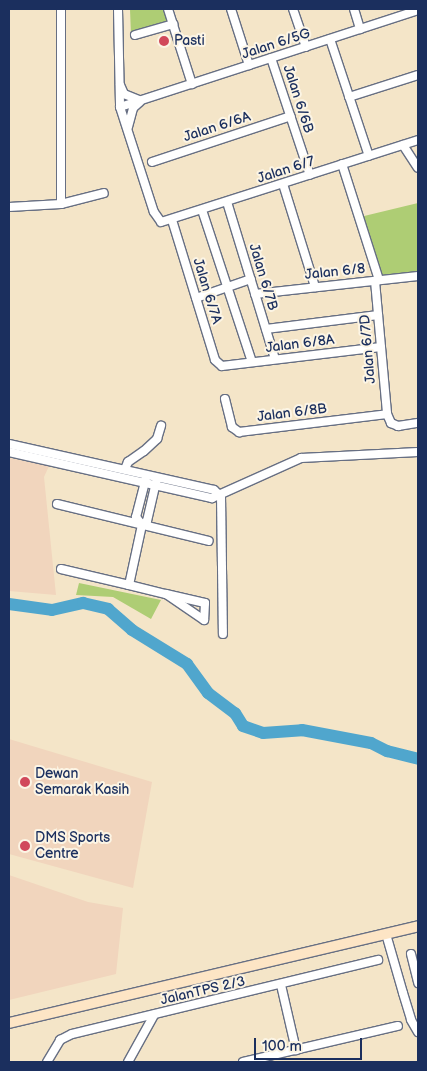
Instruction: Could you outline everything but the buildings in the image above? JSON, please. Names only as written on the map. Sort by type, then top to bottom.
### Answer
[{"type":"street","points":[[61,9],[61,204]]},
{"type":"street","points":[[118,9],[120,108],[128,129]]},
{"type":"street","points":[[168,9],[192,84]]},
{"type":"street","points":[[231,9],[249,66]]},
{"type":"street","points":[[294,9],[306,47]]},
{"type":"street","points":[[354,9],[360,29]]},
{"type":"street","name":"Jalan 6/5G","points":[[120,108],[418,10]]},
{"type":"street","points":[[135,36],[173,24]]},
{"type":"street","points":[[330,39],[369,156]]},
{"type":"street","name":"Jalan 6/6B","points":[[271,58],[310,175]]},
{"type":"street","points":[[349,98],[418,75]]},
{"type":"street","points":[[119,83],[124,94],[131,99],[141,101]]},
{"type":"street","points":[[128,129],[133,108],[141,101]]},
{"type":"street","name":"Jalan 6/6A","points":[[152,162],[290,116]]},
{"type":"street","name":"Jalan 6/7","points":[[128,129],[154,212],[162,222],[418,140]]},
{"type":"street","points":[[403,144],[418,168]]},
{"type":"street","name":"Jalan 6/7D","points":[[342,164],[377,280],[378,315],[387,414]]},
{"type":"street","points":[[282,184],[315,287]]},
{"type":"street","points":[[9,207],[61,204],[104,193]]},
{"type":"street","name":"Jalan 6/7B","points":[[227,202],[275,359]]},
{"type":"street","points":[[202,210],[252,362]]},
{"type":"street","name":"Jalan 6/7A","points":[[172,220],[215,360],[222,366]]},
{"type":"street","name":"Jalan 6/8","points":[[255,294],[418,276]]},
{"type":"street","points":[[196,298],[251,280]]},
{"type":"street","points":[[266,329],[378,315]]},
{"type":"street","name":"Jalan 6/8A","points":[[222,366],[381,347]]},
{"type":"street","name":"Jalan 6/8B","points":[[225,399],[232,427],[239,432],[387,414]]},
{"type":"street","points":[[387,414],[391,423],[398,426],[418,423]]},
{"type":"street","points":[[125,469],[128,462],[144,451],[156,439],[161,426]]},
{"type":"street","points":[[9,444],[125,469],[146,478]]},
{"type":"street","points":[[9,452],[156,481],[214,490],[220,496],[223,634]]},
{"type":"street","points":[[220,496],[301,458],[418,452]]},
{"type":"street","points":[[142,525],[136,518],[146,478]]},
{"type":"street","points":[[129,585],[142,525],[147,521],[156,481]]},
{"type":"street","points":[[57,504],[209,541]]},
{"type":"street","points":[[61,570],[129,585],[205,603],[204,620],[166,594]]},
{"type":"street","points":[[9,1023],[418,926]]},
{"type":"street","points":[[386,934],[408,1011],[418,1032]]},
{"type":"street","points":[[411,954],[418,983]]},
{"type":"street","name":"JalanTPS 2/3","points":[[47,1062],[60,1040],[72,1034],[378,960]]},
{"type":"street","points":[[281,985],[296,1050]]},
{"type":"street","points":[[128,1062],[154,1015]]},
{"type":"street","points":[[246,1062],[398,1026]]},
{"type":"shaded area","points":[[9,458],[49,466],[44,477],[56,595],[9,591]]},
{"type":"shaded area","points":[[9,739],[152,782],[133,888],[9,854]]},
{"type":"shaded area","points":[[9,875],[88,902],[123,908],[116,974],[9,1000]]},
{"type":"green space","points":[[130,9],[165,9],[170,23],[131,35]]},
{"type":"green space","points":[[418,203],[418,275],[380,279],[360,217]]},
{"type":"green space","points":[[79,583],[161,600],[151,619],[113,597],[76,595]]},
{"type":"waterway","points":[[9,604],[52,610],[83,603],[108,609],[132,630],[187,664],[208,693],[235,713],[243,726],[263,733],[302,730],[371,743],[387,751],[418,759]]},
{"type":"place","name":"Pasti","points":[[164,41]]},
{"type":"place","name":"Dewan Semarak Kasih","points":[[25,782]]},
{"type":"place","name":"DMS Sports Centre","points":[[25,846]]}]
